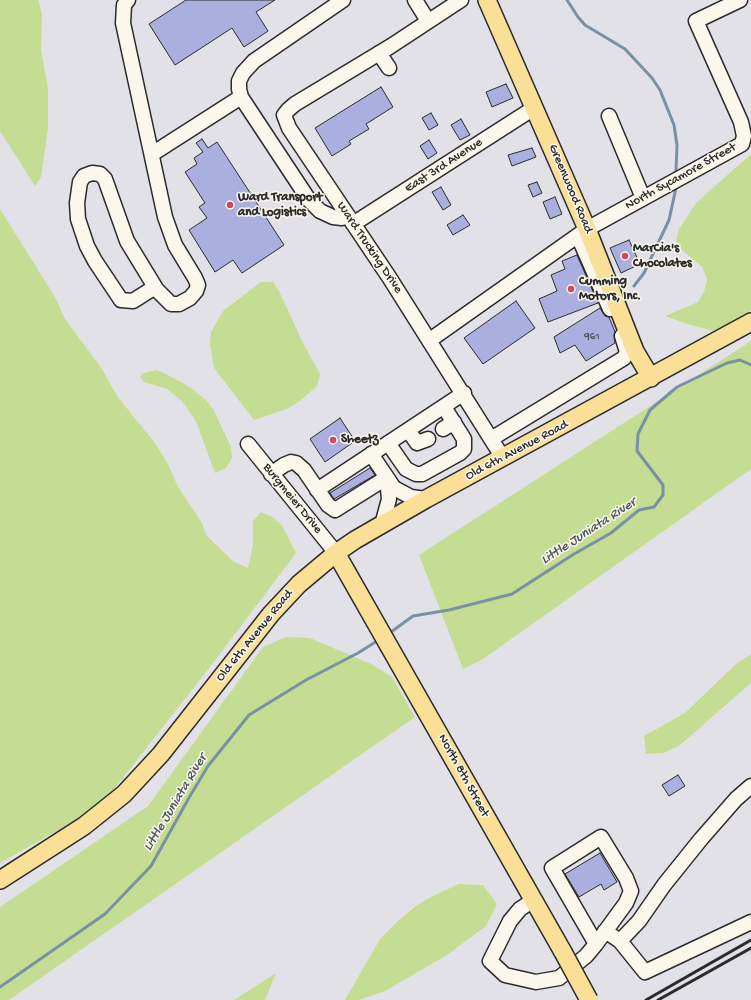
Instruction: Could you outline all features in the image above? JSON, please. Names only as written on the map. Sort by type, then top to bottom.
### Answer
[{"type":"main road","name":"Greenwood Road","points":[[487,0],[534,108],[582,232],[635,351],[651,378]]},
{"type":"main road","name":"Old 6th Avenue Road","points":[[0,880],[84,826],[124,794],[161,754],[271,614],[299,584],[336,553],[426,499],[651,378],[751,322]]},
{"type":"main road","name":"North 8th Street","points":[[336,553],[589,1000]]},
{"type":"street","points":[[128,0],[123,9],[123,23],[169,229],[175,245],[198,285],[196,291],[190,298],[179,304],[171,304],[164,299],[127,241],[105,180],[100,174],[92,173],[84,176],[78,189],[78,219],[87,246],[116,295],[121,300],[133,301],[155,287]]},
{"type":"street","points":[[343,0],[254,61],[243,73],[239,81],[239,89],[241,97],[309,200],[320,211],[333,217],[350,219]]},
{"type":"street","points":[[415,0],[428,21]]},
{"type":"street","name":"Ward Trucking Drive","points":[[461,0],[380,53],[295,104],[284,115],[289,128],[430,340],[503,458]]},
{"type":"street","name":"North Sycamore Street","points":[[430,340],[582,232],[742,144],[744,136],[741,122],[696,21],[740,0]]},
{"type":"street","points":[[380,53],[389,68]]},
{"type":"street","points":[[152,154],[241,97]]},
{"type":"street","name":"East 3rd Avenue","points":[[350,219],[534,108]]},
{"type":"street","points":[[609,116],[643,198]]},
{"type":"street","points":[[492,440],[626,356],[626,346],[582,232]]},
{"type":"street","points":[[318,490],[464,394]]},
{"type":"street","points":[[388,443],[406,469],[412,473],[422,474],[464,449],[464,439],[448,426],[444,407]]},
{"type":"street","points":[[408,430],[417,443],[428,439]]},
{"type":"street","name":"Burgmeier Drive","points":[[248,444],[336,553]]},
{"type":"street","points":[[371,454],[394,488],[402,494],[418,499],[426,499]]},
{"type":"street","points":[[271,474],[284,465],[291,462],[296,463],[300,466],[328,505],[335,510],[386,478]]},
{"type":"street","points":[[382,525],[389,499],[386,478]]},
{"type":"street","points":[[620,941],[638,921],[664,885],[702,838],[736,799],[751,786]]},
{"type":"street","points":[[532,901],[520,909],[510,921],[490,961],[505,975],[536,982],[559,978],[586,956],[596,944],[626,903],[631,891],[626,878],[602,837],[552,868],[596,944]]},
{"type":"street","points":[[605,931],[620,941],[645,972],[751,922]]},
{"type":"green space","points":[[0,0],[38,0],[42,14],[41,49],[48,89],[48,129],[41,177],[35,186],[0,131]]},
{"type":"green space","points":[[751,154],[751,310],[735,321],[714,331],[690,325],[665,316],[698,302],[704,292],[707,279],[702,267],[683,251],[676,241],[679,229],[696,203]]},
{"type":"green space","points":[[0,209],[55,297],[65,319],[102,369],[117,396],[155,443],[168,464],[178,487],[202,523],[206,535],[234,562],[248,568],[253,545],[253,521],[261,512],[272,517],[282,525],[296,553],[213,663],[101,806],[0,863]]},
{"type":"green space","points":[[261,282],[273,282],[279,291],[303,343],[320,374],[317,386],[300,401],[289,408],[254,420],[214,368],[210,344],[211,332],[223,311]]},
{"type":"green space","points":[[751,341],[751,469],[483,659],[463,669],[419,555]]},
{"type":"green space","points":[[156,370],[188,386],[206,400],[213,409],[231,447],[232,458],[226,468],[215,473],[196,421],[182,401],[167,389],[144,382],[140,377],[144,373]]},
{"type":"green space","points":[[286,637],[310,638],[371,664],[392,677],[415,717],[9,1000],[0,1000],[0,907],[148,806],[263,647]]},
{"type":"green space","points":[[751,654],[751,683],[679,746],[663,753],[646,754],[644,736],[685,713],[736,664]]},
{"type":"green space","points":[[459,884],[483,885],[497,904],[486,926],[447,955],[385,991],[359,1000],[345,1000],[380,939],[417,905]]},
{"type":"green space","points":[[276,973],[265,1000],[234,1000]]},
{"type":"building","points":[[186,0],[275,0],[256,12],[268,31],[244,47],[232,28],[175,65],[149,24]]},
{"type":"building","points":[[506,84],[513,98],[492,107],[486,92]]},
{"type":"building","name":"Ward Transport and Logistics","points":[[381,87],[393,107],[366,124],[369,129],[349,141],[351,144],[332,156],[315,128]]},
{"type":"building","points":[[431,113],[438,125],[429,130],[422,118]]},
{"type":"building","points":[[461,119],[470,135],[460,140],[451,125]]},
{"type":"building","name":"Ward Transport and Logistics","points":[[202,139],[208,148],[217,142],[284,245],[242,273],[233,260],[215,272],[189,230],[207,218],[199,207],[205,203],[185,172],[197,164],[194,158],[203,152],[196,143]]},
{"type":"building","points":[[429,140],[437,153],[428,159],[420,146]]},
{"type":"building","points":[[532,148],[536,157],[512,166],[508,155]]},
{"type":"building","points":[[537,182],[542,193],[533,197],[528,185]]},
{"type":"building","points":[[441,187],[451,205],[443,210],[432,192]]},
{"type":"building","points":[[555,197],[562,214],[550,219],[543,202]]},
{"type":"building","points":[[463,215],[470,225],[453,235],[447,225]]},
{"type":"building","points":[[629,240],[640,264],[621,273],[610,248]]},
{"type":"building","points":[[577,255],[598,303],[548,322],[539,299],[557,291],[551,275],[565,269],[562,261]]},
{"type":"building","points":[[516,301],[535,328],[483,364],[464,338]]},
{"type":"building","points":[[600,308],[605,316],[609,317],[615,332],[615,343],[586,361],[575,345],[560,353],[554,337]]},
{"type":"building","name":"Sheetz","points":[[340,418],[355,441],[325,462],[310,439]]},
{"type":"building","points":[[370,468],[375,475],[334,499],[330,493]]},
{"type":"building","points":[[678,775],[685,786],[669,796],[662,785]]},
{"type":"building","points":[[600,853],[617,882],[604,890],[601,884],[579,897],[565,874]]},
{"type":"waterway","points":[[567,0],[585,25],[625,49],[652,78],[660,90],[674,125],[677,145],[676,171]]},
{"type":"waterway","points":[[634,286],[644,273],[669,220],[676,188]]},
{"type":"waterway","name":"Little Juniata River","points":[[391,632],[413,616],[449,610],[512,594],[574,554],[611,533],[639,510],[654,507],[663,495],[663,485],[637,451],[638,434],[650,410],[677,387],[727,363],[740,360],[751,365]]},
{"type":"waterway","name":"Little Juniata River","points":[[0,987],[105,914],[151,866],[208,766],[249,715],[306,680],[358,653],[377,641]]},
{"type":"railway","points":[[646,1000],[751,940]]},
{"type":"railway","points":[[658,1000],[751,948]]},
{"type":"place","name":"Ward Transport and Logistics","points":[[230,205]]},
{"type":"place","name":"MarCia's Chocolates","points":[[625,256]]},
{"type":"place","name":"Cumming Motors, Inc.","points":[[571,289]]},
{"type":"place","name":"Sheetz","points":[[333,440]]}]
